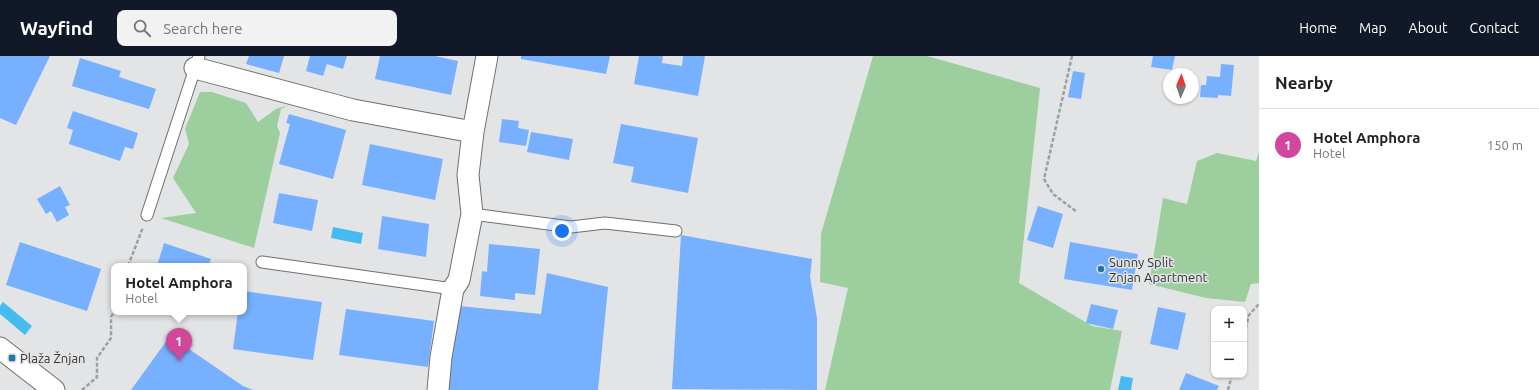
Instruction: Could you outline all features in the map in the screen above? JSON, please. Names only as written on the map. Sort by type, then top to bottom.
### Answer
[{"type":"street","points":[[438,390],[441,357],[453,289],[459,280],[472,214],[468,175],[473,132],[487,56]]},
{"type":"street","points":[[197,62],[353,110],[473,132]]},
{"type":"street","points":[[0,348],[54,390]]},
{"type":"lane","points":[[147,215],[197,62]]},
{"type":"lane","points":[[472,214],[571,227],[604,223],[676,231]]},
{"type":"lane","points":[[262,262],[453,289]]},
{"type":"path","points":[[1072,56],[1044,179],[1053,194],[1076,212]]},
{"type":"path","points":[[129,263],[147,215]]},
{"type":"path","points":[[1247,323],[1249,315],[1259,304]]},
{"type":"path","points":[[82,390],[97,377],[97,358],[110,338],[112,315]]},
{"type":"path","points":[[1228,390],[1231,378]]},
{"type":"green space","points":[[873,56],[927,56],[1040,88],[1019,283],[1092,326],[1122,331],[1110,390],[825,390],[848,288],[820,282],[821,234]]},
{"type":"green space","points":[[200,92],[212,92],[246,103],[258,122],[276,109],[289,105],[281,109],[277,126],[280,133],[254,248],[161,218],[196,213],[173,178],[189,144],[185,129]]},
{"type":"green space","points":[[1259,152],[1259,283],[1251,284],[1245,302],[1206,298],[1149,284],[1163,198],[1187,204],[1197,161],[1217,153],[1256,161]]},
{"type":"water","points":[[333,227],[363,233],[361,244],[331,238]]},
{"type":"water","points":[[3,302],[32,326],[25,335],[0,314],[0,306]]},
{"type":"water","points":[[1121,376],[1133,378],[1131,390],[1118,390]]},
{"type":"building","points":[[0,56],[50,56],[16,125],[0,118]]},
{"type":"building","points":[[249,56],[284,56],[279,73],[246,64]]},
{"type":"building","points":[[310,56],[347,56],[343,69],[327,64],[323,76],[306,71]]},
{"type":"building","points":[[380,56],[435,56],[458,61],[451,95],[375,79]]},
{"type":"building","points":[[521,56],[610,56],[606,74],[521,59]]},
{"type":"building","points":[[639,56],[663,56],[662,63],[682,66],[683,56],[705,56],[698,96],[634,84]]},
{"type":"building","points":[[1153,56],[1175,56],[1172,68],[1151,67]]},
{"type":"building","points":[[80,58],[121,71],[119,77],[156,89],[149,109],[72,86]]},
{"type":"building","points":[[1221,64],[1234,65],[1231,96],[1218,95],[1218,98],[1200,97],[1201,85],[1206,85],[1207,76],[1220,77]]},
{"type":"building","points":[[1073,71],[1085,73],[1081,99],[1068,97]]},
{"type":"building","points":[[73,111],[138,133],[133,149],[125,147],[120,161],[69,144],[73,130],[67,128]]},
{"type":"building","points":[[289,114],[346,130],[333,179],[279,164],[290,124],[286,123]]},
{"type":"building","points":[[502,119],[519,121],[518,128],[529,130],[526,146],[499,142]]},
{"type":"building","points":[[621,124],[698,138],[688,193],[631,182],[634,167],[613,163]]},
{"type":"building","points":[[531,132],[573,139],[569,160],[527,152]]},
{"type":"building","points":[[370,144],[443,159],[435,200],[362,185]]},
{"type":"building","points":[[60,186],[70,205],[65,207],[69,215],[57,222],[51,211],[46,214],[37,199]]},
{"type":"building","points":[[279,193],[318,200],[312,231],[273,223]]},
{"type":"building","points":[[1038,206],[1063,214],[1053,248],[1027,240]]},
{"type":"building","points":[[382,216],[429,224],[426,257],[378,249]]},
{"type":"building","points":[[681,235],[812,259],[810,277],[817,318],[817,390],[672,389]]},
{"type":"building","points":[[20,242],[101,269],[87,311],[6,285]]},
{"type":"building","points":[[1070,242],[1138,254],[1132,290],[1064,279]]},
{"type":"building","points":[[164,243],[211,259],[209,263],[158,263]]},
{"type":"building","points":[[489,244],[540,249],[535,295],[515,293],[515,300],[480,296],[482,271],[487,272]]},
{"type":"building","points":[[547,273],[608,287],[598,390],[446,390],[459,306],[541,314]]},
{"type":"building","points":[[247,291],[322,302],[313,360],[233,349],[238,315],[247,315]]},
{"type":"building","points":[[1091,304],[1118,310],[1113,329],[1086,323]]},
{"type":"building","points":[[1158,307],[1186,313],[1178,350],[1150,344]]},
{"type":"building","points":[[346,309],[434,321],[428,367],[339,355]]},
{"type":"building","points":[[170,336],[243,386],[253,390],[131,390]]},
{"type":"building","points":[[1186,373],[1219,386],[1217,390],[1179,390]]},
{"type":"place","name":"Sunny Split Znjan Apartment","points":[[1101,269]]},
{"type":"place","name":"Plaža Žnjan","points":[[12,358]]},
{"type":"place","name":"Hotel Amphora","points":[[179,361]]}]
